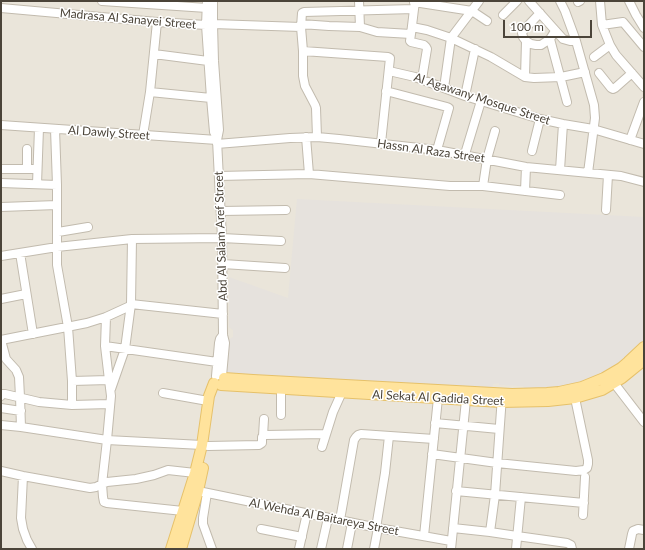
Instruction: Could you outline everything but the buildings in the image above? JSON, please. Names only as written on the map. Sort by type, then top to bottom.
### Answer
[{"type":"main road","name":"Al Sekat Al Gadida Street","points":[[219,380],[281,389],[466,400],[501,398],[559,392],[582,387],[604,378],[617,370],[632,359],[644,347]]},
{"type":"main road","name":"Al Sekat Al Gadida Street","points":[[219,380],[261,381],[548,401],[575,398],[602,390],[630,373],[644,360]]},
{"type":"main road","name":"Abd Al Salam Aref Street","points":[[171,549],[182,511],[198,490],[195,473],[205,446],[208,401],[210,391],[219,380]]},
{"type":"main road","name":"Abd Al Salam Aref Street","points":[[182,549],[198,490],[205,446],[219,380]]},
{"type":"street","points":[[102,1],[207,4]]},
{"type":"street","name":"Abd Al Salam Aref Street","points":[[213,1],[208,61],[210,98],[214,132],[217,140]]},
{"type":"street","points":[[359,1],[360,27]]},
{"type":"street","points":[[444,88],[451,38],[479,1]]},
{"type":"street","points":[[503,15],[517,1]]},
{"type":"street","points":[[529,1],[563,39],[576,41]]},
{"type":"street","points":[[560,1],[576,41],[594,105],[595,118],[588,173]]},
{"type":"street","points":[[600,1],[602,25],[610,45],[616,56],[644,87]]},
{"type":"street","points":[[629,1],[644,28]]},
{"type":"street","name":"Abd Al Salam Aref Street","points":[[207,4],[219,130],[217,140],[223,264],[223,336],[225,343],[219,380]]},
{"type":"street","points":[[414,4],[410,41],[424,45],[427,49],[422,79]]},
{"type":"street","points":[[317,137],[315,105],[303,81],[302,13],[359,10],[414,4],[472,11],[488,21]]},
{"type":"street","name":"Madrasa Al Sanayei Street","points":[[1,8],[20,5],[158,22],[210,25],[360,27],[376,32],[428,30],[451,38],[491,56],[525,77]]},
{"type":"street","points":[[540,13],[522,33],[526,42],[525,77],[561,77],[585,72]]},
{"type":"street","points":[[143,135],[150,92],[158,22]]},
{"type":"street","points":[[602,25],[623,22],[644,46]]},
{"type":"street","points":[[526,42],[539,45],[550,39],[555,31]]},
{"type":"street","points":[[550,39],[567,102]]},
{"type":"street","points":[[594,57],[610,45]]},
{"type":"street","points":[[465,96],[475,49]]},
{"type":"street","points":[[303,51],[390,58],[391,60],[386,91],[381,143]]},
{"type":"street","points":[[154,54],[208,61]]},
{"type":"street","name":"Al Agawany Mosque Street","points":[[389,71],[422,79],[465,96],[540,119],[594,129],[644,144]]},
{"type":"street","points":[[600,73],[612,88],[615,88],[632,73]]},
{"type":"street","points":[[386,91],[448,108],[437,150]]},
{"type":"street","points":[[150,92],[210,98]]},
{"type":"street","points":[[465,154],[481,101]]},
{"type":"street","points":[[630,140],[644,102]]},
{"type":"street","points":[[532,150],[540,119]]},
{"type":"street","points":[[560,170],[563,124]]},
{"type":"street","name":"Al Dawly Street","points":[[1,125],[217,140]]},
{"type":"street","points":[[36,184],[39,128]]},
{"type":"street","points":[[55,129],[58,205],[58,265],[68,327],[72,381],[72,405]]},
{"type":"street","points":[[483,186],[486,159],[495,131]]},
{"type":"street","points":[[306,137],[309,174]]},
{"type":"street","name":"Hassn Al Raza Street","points":[[217,140],[317,137],[381,143],[465,154],[526,166],[608,174],[644,182]]},
{"type":"street","points":[[27,149],[27,169]]},
{"type":"street","points":[[525,191],[526,166]]},
{"type":"street","points":[[1,169],[37,169]]},
{"type":"street","points":[[219,176],[309,174],[450,186],[483,186],[560,195]]},
{"type":"street","points":[[606,210],[608,174]]},
{"type":"street","points":[[1,183],[57,185]]},
{"type":"street","points":[[1,207],[58,205]]},
{"type":"street","points":[[221,211],[286,210]]},
{"type":"street","points":[[58,232],[88,227]]},
{"type":"street","points":[[1,256],[58,247],[132,239],[222,238],[281,241]]},
{"type":"street","points":[[110,390],[125,349],[130,305],[132,239]]},
{"type":"street","points":[[20,253],[33,334]]},
{"type":"street","points":[[223,264],[285,268]]},
{"type":"street","points":[[1,299],[26,294]]},
{"type":"street","points":[[21,427],[18,372],[6,359],[1,340],[87,323],[106,317],[130,305],[223,314]]},
{"type":"street","points":[[106,317],[108,380],[111,396],[102,484],[103,500],[107,503],[182,511]]},
{"type":"street","name":"Abd Al Salam Aref Street","points":[[219,380],[217,362],[219,341],[223,336]]},
{"type":"street","points":[[106,346],[217,362]]},
{"type":"street","points":[[72,381],[108,380]]},
{"type":"street","points":[[614,383],[641,413],[644,422]]},
{"type":"street","points":[[281,389],[281,415]]},
{"type":"street","points":[[322,447],[333,412],[342,392]]},
{"type":"street","points":[[163,393],[208,401]]},
{"type":"street","points":[[1,396],[2,394],[5,394],[39,402],[72,405],[110,404]]},
{"type":"street","points":[[424,536],[438,398]]},
{"type":"street","points":[[490,532],[495,495],[501,398]]},
{"type":"street","points":[[432,454],[497,463],[576,471],[584,470],[588,464],[582,427],[575,398]]},
{"type":"street","points":[[451,545],[466,400]]},
{"type":"street","points":[[1,408],[21,411]]},
{"type":"street","points":[[1,425],[107,440],[205,446],[259,445],[261,444],[263,436],[264,419]]},
{"type":"street","points":[[435,423],[499,429]]},
{"type":"street","points":[[263,436],[325,434]]},
{"type":"street","points":[[340,520],[354,440],[358,435],[434,438]]},
{"type":"street","points":[[374,549],[389,436]]},
{"type":"street","points":[[1,471],[90,488],[107,482],[136,479],[168,470],[195,473]]},
{"type":"street","points":[[23,476],[23,530],[32,549]]},
{"type":"street","points":[[583,515],[585,478]]},
{"type":"street","points":[[198,490],[203,524],[212,549]]},
{"type":"street","name":"Al Wehda Al Baitareya Street","points":[[198,490],[307,514],[424,536],[451,545]]},
{"type":"street","points":[[456,492],[584,503]]},
{"type":"street","points":[[516,549],[521,497]]},
{"type":"street","points":[[299,549],[307,514]]},
{"type":"street","points":[[321,549],[328,518]]},
{"type":"street","points":[[347,549],[352,523]]},
{"type":"street","points":[[453,528],[567,543],[571,545],[572,549]]},
{"type":"street","points":[[262,529],[302,537]]},
{"type":"street","points":[[629,549],[634,531],[638,529],[644,530]]},
{"type":"shaded area","points":[[1,1],[644,1],[644,549],[1,549]]},
{"type":"shaded area","points":[[297,199],[644,217],[644,340],[628,356],[603,374],[583,383],[563,388],[526,391],[523,386],[499,385],[499,383],[493,384],[492,388],[476,386],[475,389],[232,376],[224,372],[228,340],[233,337],[233,330],[229,327],[229,277],[288,298]]}]
